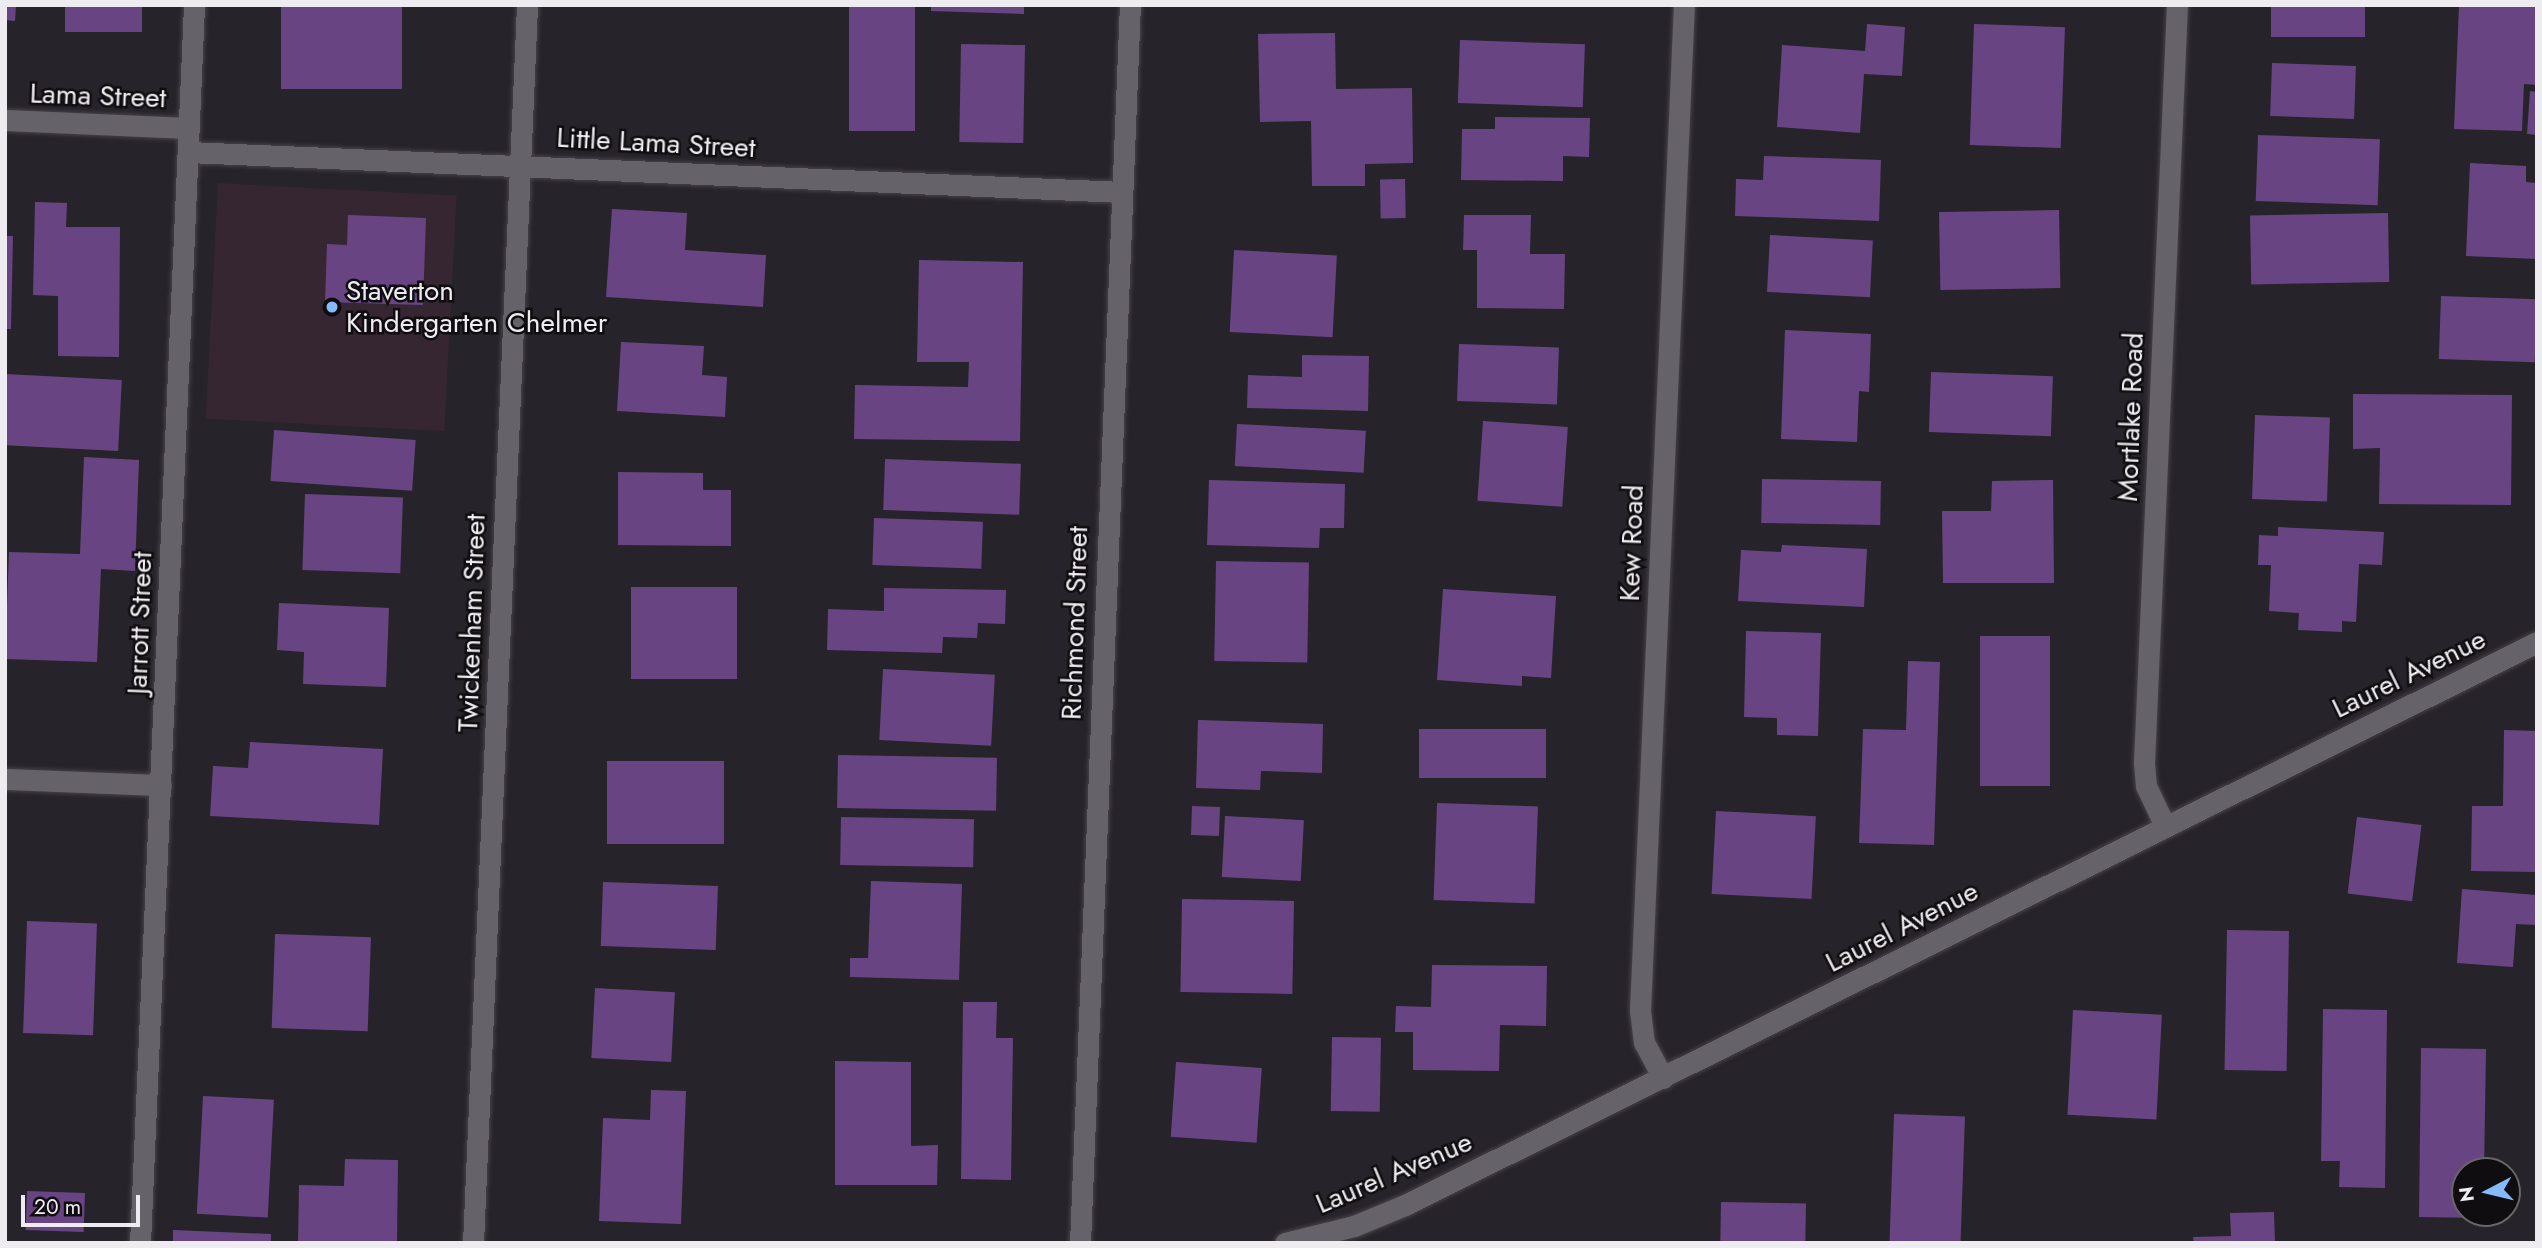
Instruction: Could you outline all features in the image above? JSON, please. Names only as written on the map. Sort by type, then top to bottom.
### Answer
[{"type":"street","name":"Jarrott Street","points":[[140,1243],[194,5]]},
{"type":"street","name":"Twickenham Street","points":[[473,1243],[527,5]]},
{"type":"street","name":"Richmond Street","points":[[1080,1243],[1130,5]]},
{"type":"street","name":"Kew Road","points":[[1663,1077],[1644,1043],[1640,1011],[1684,5]]},
{"type":"street","name":"Mortlake Road","points":[[2165,827],[2146,786],[2144,763],[2177,5]]},
{"type":"street","name":"Lama Street","points":[[5,120],[189,128]]},
{"type":"street","name":"Little Lama Street","points":[[188,152],[1122,192]]},
{"type":"street","name":"Laurel Avenue","points":[[1285,1243],[1354,1226],[1405,1205],[2537,642]]},
{"type":"street","points":[[5,779],[161,785]]},
{"type":"shaded area","name":"Staverton Kindergarten Chelmer","points":[[218,183],[457,196],[444,431],[206,419]]},
{"type":"building","points":[[5,5],[16,5],[15,21],[5,20]]},
{"type":"building","points":[[65,5],[142,5],[142,32],[65,32]]},
{"type":"building","points":[[281,5],[402,5],[402,89],[281,89]]},
{"type":"building","points":[[849,5],[915,5],[915,131],[849,131]]},
{"type":"building","points":[[931,5],[1024,5],[1024,14],[931,11]]},
{"type":"building","points":[[2271,5],[2365,5],[2365,37],[2271,37]]},
{"type":"building","points":[[2459,5],[2537,5],[2537,85],[2524,84],[2522,131],[2454,129]]},
{"type":"building","points":[[1867,24],[1905,27],[1902,76],[1864,74],[1860,133],[1777,127],[1782,45],[1865,51]]},
{"type":"building","points":[[1974,24],[2065,27],[2061,148],[1970,145]]},
{"type":"building","points":[[1335,33],[1336,89],[1412,88],[1413,163],[1365,164],[1365,186],[1312,186],[1311,121],[1260,122],[1258,34]]},
{"type":"building","points":[[1460,40],[1585,44],[1583,107],[1458,103]]},
{"type":"building","points":[[961,44],[1025,45],[1023,143],[959,142]]},
{"type":"building","points":[[2272,63],[2356,66],[2354,119],[2270,116]]},
{"type":"building","points":[[2530,91],[2537,92],[2537,135],[2527,134]]},
{"type":"building","points":[[1495,117],[1590,118],[1589,157],[1563,156],[1563,181],[1461,180],[1462,129],[1495,129]]},
{"type":"building","points":[[2258,135],[2380,139],[2378,205],[2256,201]]},
{"type":"building","points":[[1764,156],[1881,160],[1879,221],[1735,216],[1736,179],[1763,180]]},
{"type":"building","points":[[2470,163],[2526,166],[2526,182],[2537,183],[2537,259],[2466,256]]},
{"type":"building","points":[[1380,179],[1405,179],[1406,218],[1381,218]]},
{"type":"building","points":[[35,202],[67,203],[66,227],[120,227],[119,357],[58,356],[58,296],[33,295]]},
{"type":"building","points":[[612,209],[687,213],[685,250],[766,255],[763,307],[606,297]]},
{"type":"building","points":[[2059,210],[2060,288],[1940,290],[1939,212]]},
{"type":"building","points":[[2388,213],[2389,282],[2251,284],[2250,215]]},
{"type":"building","points":[[348,215],[426,218],[423,305],[325,302],[327,244],[347,245]]},
{"type":"building","points":[[1464,215],[1531,215],[1530,254],[1565,254],[1564,309],[1477,308],[1477,250],[1463,250]]},
{"type":"building","points":[[1770,235],[1873,240],[1870,297],[1767,292]]},
{"type":"building","points":[[5,236],[13,236],[11,329],[5,329]]},
{"type":"building","points":[[1234,250],[1337,255],[1333,337],[1230,332]]},
{"type":"building","points":[[919,260],[1023,262],[1020,441],[854,439],[855,385],[968,387],[969,362],[917,362]]},
{"type":"building","points":[[2441,296],[2537,299],[2535,362],[2439,359]]},
{"type":"building","points":[[1785,330],[1871,334],[1869,392],[1859,391],[1857,442],[1781,439]]},
{"type":"building","points":[[621,342],[704,346],[702,375],[727,377],[725,417],[617,411]]},
{"type":"building","points":[[1459,344],[1559,347],[1557,404],[1457,401]]},
{"type":"building","points":[[1302,355],[1369,356],[1368,411],[1247,408],[1248,375],[1302,377]]},
{"type":"building","points":[[1931,372],[2053,376],[2051,436],[1929,432]]},
{"type":"building","points":[[5,374],[122,380],[118,451],[5,445]]},
{"type":"building","points":[[2353,394],[2512,395],[2511,505],[2379,504],[2380,448],[2353,449]]},
{"type":"building","points":[[2255,415],[2330,418],[2327,502],[2252,499]]},
{"type":"building","points":[[1483,421],[1568,427],[1562,507],[1477,501]]},
{"type":"building","points":[[1237,424],[1366,431],[1364,473],[1235,466]]},
{"type":"building","points":[[274,430],[416,440],[412,491],[270,481]]},
{"type":"building","points":[[84,457],[139,460],[135,571],[101,569],[97,662],[5,659],[9,552],[80,554]]},
{"type":"building","points":[[885,459],[1021,464],[1019,515],[883,510]]},
{"type":"building","points":[[618,472],[703,473],[703,490],[731,490],[731,546],[618,545]]},
{"type":"building","points":[[1762,479],[1881,481],[1880,525],[1761,523]]},
{"type":"building","points":[[1209,480],[1345,484],[1344,528],[1320,528],[1319,548],[1207,545]]},
{"type":"building","points":[[2053,480],[2054,583],[1943,583],[1942,511],[1991,511],[1992,481]]},
{"type":"building","points":[[305,494],[403,497],[400,573],[302,570]]},
{"type":"building","points":[[874,518],[983,522],[981,569],[872,565]]},
{"type":"building","points":[[2278,527],[2384,532],[2382,565],[2359,564],[2356,622],[2342,621],[2342,632],[2298,630],[2299,613],[2269,611],[2271,565],[2258,565],[2259,535],[2278,536]]},
{"type":"building","points":[[1782,545],[1867,549],[1864,607],[1738,601],[1741,550],[1781,552]]},
{"type":"building","points":[[1216,561],[1309,563],[1307,663],[1214,661]]},
{"type":"building","points":[[631,587],[737,587],[737,679],[631,679]]},
{"type":"building","points":[[884,588],[1006,590],[1005,624],[978,623],[977,638],[943,637],[942,653],[827,650],[828,609],[884,611]]},
{"type":"building","points":[[1443,589],[1556,596],[1551,678],[1522,676],[1522,686],[1437,680]]},
{"type":"building","points":[[279,603],[389,608],[386,687],[303,684],[304,652],[277,650]]},
{"type":"building","points":[[1746,631],[1821,633],[1818,736],[1777,735],[1777,718],[1744,717]]},
{"type":"building","points":[[1980,636],[2050,636],[2050,786],[1980,786]]},
{"type":"building","points":[[1908,661],[1940,662],[1934,845],[1859,843],[1863,729],[1906,730]]},
{"type":"building","points":[[883,669],[995,675],[991,746],[879,740]]},
{"type":"building","points":[[1198,720],[1323,724],[1322,773],[1261,771],[1260,790],[1196,788]]},
{"type":"building","points":[[1419,729],[1546,729],[1546,778],[1419,778]]},
{"type":"building","points":[[2504,730],[2537,731],[2537,872],[2471,871],[2472,806],[2503,806]]},
{"type":"building","points":[[250,742],[383,749],[379,825],[210,816],[213,766],[248,768]]},
{"type":"building","points":[[838,755],[997,758],[996,811],[837,808]]},
{"type":"building","points":[[607,761],[724,761],[724,844],[607,844]]},
{"type":"building","points":[[1437,803],[1538,807],[1535,903],[1434,900]]},
{"type":"building","points":[[1192,806],[1220,807],[1219,836],[1191,835]]},
{"type":"building","points":[[1716,811],[1816,816],[1812,899],[1712,894]]},
{"type":"building","points":[[1225,816],[1304,820],[1301,881],[1222,877]]},
{"type":"building","points":[[841,817],[974,819],[973,867],[840,865]]},
{"type":"building","points":[[2357,817],[2422,825],[2412,901],[2348,893]]},
{"type":"building","points":[[871,881],[962,884],[959,980],[850,977],[850,958],[868,958]]},
{"type":"building","points":[[603,882],[718,886],[716,950],[601,946]]},
{"type":"building","points":[[2462,889],[2537,895],[2537,925],[2516,924],[2513,967],[2457,963]]},
{"type":"building","points":[[1182,899],[1294,901],[1292,994],[1180,992]]},
{"type":"building","points":[[27,921],[97,923],[93,1035],[23,1033]]},
{"type":"building","points":[[2227,930],[2289,931],[2287,1071],[2225,1070]]},
{"type":"building","points":[[275,934],[371,937],[368,1031],[272,1028]]},
{"type":"building","points":[[1432,965],[1547,966],[1546,1026],[1500,1025],[1499,1071],[1413,1070],[1413,1032],[1395,1032],[1396,1006],[1431,1007]]},
{"type":"building","points":[[595,988],[675,992],[671,1062],[591,1058]]},
{"type":"building","points":[[963,1002],[997,1002],[996,1038],[1013,1038],[1011,1180],[961,1179]]},
{"type":"building","points":[[2323,1009],[2387,1010],[2385,1188],[2339,1187],[2340,1161],[2321,1161]]},
{"type":"building","points":[[2073,1010],[2162,1015],[2156,1120],[2068,1115]]},
{"type":"building","points":[[1332,1037],[1381,1038],[1380,1112],[1331,1111]]},
{"type":"building","points":[[2421,1048],[2486,1049],[2484,1157],[2451,1157],[2451,1218],[2419,1217]]},
{"type":"building","points":[[835,1061],[911,1062],[911,1146],[938,1145],[937,1185],[835,1185]]},
{"type":"building","points":[[1176,1062],[1262,1068],[1257,1143],[1171,1137]]},
{"type":"building","points":[[651,1090],[686,1091],[681,1224],[599,1221],[603,1118],[650,1120]]},
{"type":"building","points":[[203,1096],[274,1100],[268,1218],[197,1214]]},
{"type":"building","points":[[1894,1114],[1965,1116],[1961,1243],[1889,1243]]},
{"type":"building","points":[[345,1159],[398,1160],[397,1243],[298,1243],[299,1185],[344,1186]]},
{"type":"building","points":[[27,1191],[85,1193],[84,1232],[26,1230]]},
{"type":"building","points":[[1721,1202],[1806,1203],[1805,1243],[1720,1243]]},
{"type":"building","points":[[2274,1212],[2275,1243],[2194,1243],[2193,1237],[2231,1236],[2230,1213]]},
{"type":"building","points":[[173,1230],[271,1234],[271,1243],[173,1243]]},
{"type":"place","name":"Staverton Kindergarten Chelmer","points":[[332,307]]}]
